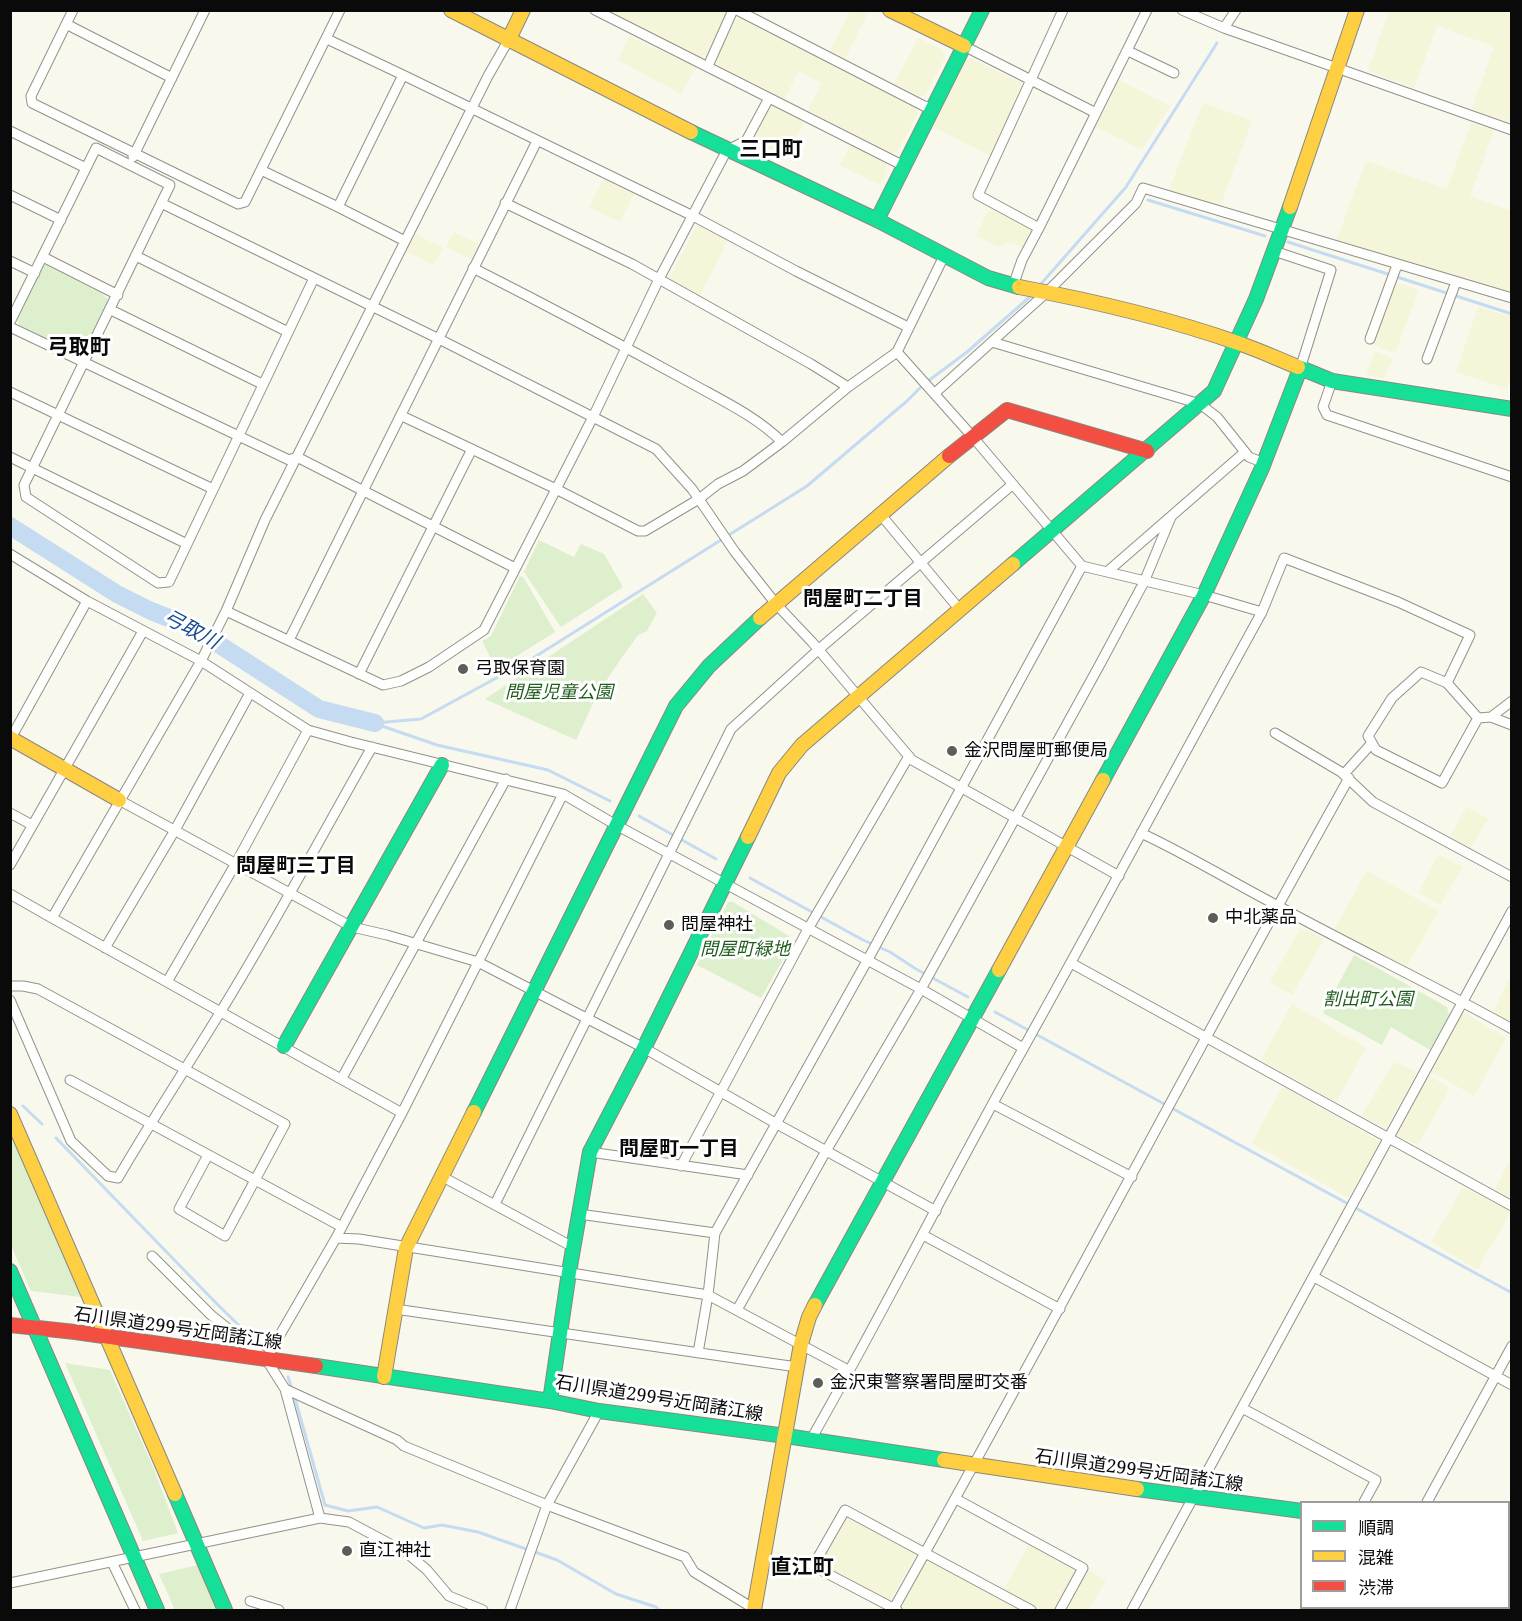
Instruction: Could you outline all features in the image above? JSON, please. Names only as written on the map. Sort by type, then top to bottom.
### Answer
[{"type":"street","points":[[73,10],[31,96],[32,103],[238,204],[245,202],[340,10]]},
{"type":"street","points":[[129,165],[205,10]]},
{"type":"street","points":[[451,10],[508,41],[727,150],[877,220],[988,278],[1013,286],[1154,315],[1239,344],[1332,381],[1512,409]]},
{"type":"street","points":[[52,918],[203,657],[266,520],[371,306],[523,10]]},
{"type":"street","points":[[595,10],[904,166]]},
{"type":"street","points":[[708,66],[735,10],[924,106],[933,108]]},
{"type":"street","points":[[877,220],[982,10]]},
{"type":"street","points":[[1039,228],[978,195],[1064,10]]},
{"type":"street","points":[[1013,286],[1022,260],[1147,10]]},
{"type":"street","points":[[1182,10],[1224,28],[1512,130]]},
{"type":"street","points":[[1224,28],[1236,10]]},
{"type":"street","points":[[550,1401],[590,1152],[644,1048],[779,773],[802,745],[1214,391],[1239,344],[1274,251],[1357,10]]},
{"type":"street","points":[[892,11],[1096,113]]},
{"type":"street","points":[[66,24],[172,78]]},
{"type":"street","points":[[327,39],[693,216],[796,272],[908,327]]},
{"type":"street","points":[[1128,51],[1174,73]]},
{"type":"street","points":[[338,207],[403,75]]},
{"type":"street","points":[[224,615],[289,640],[383,685],[392,684],[429,667],[484,630],[593,417],[659,279],[727,150],[746,141],[769,98]]},
{"type":"street","points":[[10,131],[86,168]]},
{"type":"street","points":[[289,640],[537,141]]},
{"type":"street","points":[[10,322],[96,148],[171,185],[24,485],[26,497],[158,583],[169,582],[314,278]]},
{"type":"street","points":[[261,170],[405,241]]},
{"type":"street","points":[[933,391],[992,342],[1044,292],[1136,203],[1143,188],[1281,231],[1395,272],[1512,298]]},
{"type":"street","points":[[10,195],[61,220]]},
{"type":"street","points":[[161,203],[439,339],[656,449],[699,499],[735,552],[776,604],[909,756],[960,788],[1119,876]]},
{"type":"street","points":[[505,203],[632,264],[812,364],[848,387]]},
{"type":"street","points":[[287,1390],[397,1440],[404,1446],[548,1505],[685,1557],[693,1572],[755,1610],[801,1344],[809,1317],[1204,595],[1264,463],[1300,369],[1331,270],[1274,251]]},
{"type":"street","points":[[136,256],[288,332]]},
{"type":"street","points":[[402,416],[556,489],[638,531],[645,531],[699,499],[718,484],[743,471],[848,387],[897,352],[944,256]]},
{"type":"street","points":[[44,257],[118,295]]},
{"type":"street","points":[[10,261],[35,273]]},
{"type":"street","points":[[473,268],[627,347],[736,408],[771,431],[782,442]]},
{"type":"street","points":[[1370,339],[1395,272]]},
{"type":"street","points":[[1427,358],[1455,285]]},
{"type":"street","points":[[111,310],[262,384]]},
{"type":"street","points":[[10,327],[289,460],[297,457],[515,568]]},
{"type":"street","points":[[992,342],[1200,404],[1217,417],[1249,457],[1264,463]]},
{"type":"street","points":[[897,352],[972,436],[1082,566],[1204,595],[1262,612]]},
{"type":"street","points":[[1332,381],[1323,408],[1327,415],[1512,477]]},
{"type":"street","points":[[10,392],[213,489]]},
{"type":"street","points":[[384,1377],[406,1248],[532,990],[676,706],[693,681],[776,604],[972,436],[1007,410],[1147,450]]},
{"type":"street","points":[[359,674],[472,449]]},
{"type":"street","points":[[1107,572],[1245,452]]},
{"type":"street","points":[[10,457],[187,544]]},
{"type":"street","points":[[495,1204],[731,729],[818,650],[1013,484]]},
{"type":"street","points":[[880,515],[960,610]]},
{"type":"street","points":[[737,1310],[923,985],[1015,818],[1144,582],[1171,517]]},
{"type":"street","points":[[10,554],[87,602],[143,631],[203,657],[250,693],[308,730],[563,794],[725,883],[811,924],[867,961],[923,985],[971,1018],[1023,1048]]},
{"type":"street","points":[[810,1441],[1262,612],[1284,558],[1389,598],[1470,635],[1447,683]]},
{"type":"street","points":[[698,1353],[715,1233],[867,961],[1082,566]]},
{"type":"street","points":[[87,602],[11,738],[119,800],[352,927],[478,962],[644,1048],[936,1211]]},
{"type":"street","points":[[10,865],[143,631]]},
{"type":"street","points":[[1421,672],[1447,683],[1478,718],[1442,783],[1376,750],[1368,736],[1392,698],[1421,672]]},
{"type":"street","points":[[105,948],[175,830],[250,693]]},
{"type":"street","points":[[1491,717],[1512,701]]},
{"type":"street","points":[[1478,718],[1491,717],[1512,725]]},
{"type":"street","points":[[167,982],[236,863],[308,730]]},
{"type":"street","points":[[1275,733],[1347,776],[1373,802],[1512,877]]},
{"type":"street","points":[[1031,1611],[925,1553],[845,1510],[813,1566],[894,1610],[925,1553],[974,1466],[1132,1178],[1347,776],[1372,743]]},
{"type":"street","points":[[10,1000],[71,1141],[108,1176],[118,1178],[150,1123],[221,1012],[372,747]]},
{"type":"street","points":[[681,1166],[811,924],[909,756]]},
{"type":"street","points":[[285,1046],[442,765]]},
{"type":"street","points":[[342,1078],[506,779]]},
{"type":"street","points":[[266,1359],[336,1238],[402,1113],[563,794]]},
{"type":"street","points":[[10,813],[33,825]]},
{"type":"street","points":[[1141,832],[1512,1029]]},
{"type":"street","points":[[10,894],[402,1113]]},
{"type":"street","points":[[1132,1611],[1512,910]]},
{"type":"street","points":[[1071,963],[1512,1206]]},
{"type":"street","points":[[10,986],[38,989],[285,1124],[225,1236],[179,1209],[208,1155]]},
{"type":"street","points":[[70,1080],[342,1227]]},
{"type":"street","points":[[993,1104],[1132,1178]]},
{"type":"street","points":[[10,1114],[225,1611]]},
{"type":"street","points":[[590,1152],[748,1175]]},
{"type":"street","points":[[441,1176],[573,1247]]},
{"type":"street","points":[[579,1214],[715,1233]]},
{"type":"street","points":[[923,1236],[1060,1309]]},
{"type":"street","points":[[336,1238],[359,1239],[708,1295],[850,1371]]},
{"type":"street","points":[[152,1256],[211,1315],[266,1359],[287,1390],[320,1518]]},
{"type":"street","points":[[10,1271],[157,1611]]},
{"type":"street","points":[[1314,1277],[1512,1386]]},
{"type":"street","points":[[395,1310],[797,1367]]},
{"type":"street","name":"石川県道299号近岡諸江線","points":[[11,1327],[75,1332],[266,1359],[550,1401],[599,1411],[1193,1498],[1300,1511]]},
{"type":"street","points":[[1428,1501],[1512,1346]]},
{"type":"street","points":[[1242,1408],[1376,1480],[1365,1501]]},
{"type":"street","points":[[510,1611],[548,1505],[599,1411]]},
{"type":"street","points":[[956,1498],[1083,1568],[1060,1611]]},
{"type":"street","points":[[10,1583],[320,1518],[348,1522],[407,1553],[427,1570],[449,1596],[483,1611]]},
{"type":"street","points":[[112,1562],[135,1611]]},
{"type":"street","points":[[250,1601],[279,1611]]},
{"type":"green space","points":[[724,10],[726,15],[706,55],[699,57],[606,11]]},
{"type":"green space","points":[[850,11],[869,11],[845,59],[830,51]]},
{"type":"green space","points":[[1389,11],[1511,11],[1511,123],[1472,109],[1494,46],[1437,26],[1414,88],[1368,71]]},
{"type":"green space","points":[[741,17],[916,106],[918,113],[897,152],[891,153],[808,110],[821,83],[799,71],[784,99],[718,65],[716,60],[736,19]]},
{"type":"green space","points":[[629,36],[696,67],[681,94],[618,60]]},
{"type":"green space","points":[[918,38],[941,49],[945,58],[925,95],[919,97],[894,84]]},
{"type":"green space","points":[[972,59],[1021,83],[1024,89],[991,156],[933,127],[964,61]]},
{"type":"green space","points":[[1119,80],[1170,106],[1142,150],[1096,127]]},
{"type":"green space","points":[[1203,103],[1252,121],[1221,204],[1213,205],[1168,192]]},
{"type":"green space","points":[[773,106],[804,122],[785,159],[782,160],[754,146],[753,140],[768,109]]},
{"type":"green space","points":[[1471,123],[1494,130],[1470,196],[1511,211],[1511,293],[1336,241],[1366,161],[1447,189]]},
{"type":"green space","points":[[851,145],[886,163],[887,171],[880,185],[840,165]]},
{"type":"green space","points":[[603,179],[634,194],[620,222],[589,207]]},
{"type":"green space","points":[[989,209],[1030,228],[1032,235],[1023,249],[1011,242],[998,247],[976,236]]},
{"type":"green space","points":[[697,225],[728,240],[699,297],[672,283],[670,277]]},
{"type":"green space","points":[[454,232],[479,244],[471,259],[446,247]]},
{"type":"green space","points":[[415,234],[443,248],[434,265],[406,251]]},
{"type":"green space","points":[[46,265],[101,293],[108,299],[80,355],[20,326],[17,320],[41,267]]},
{"type":"green space","points":[[1394,282],[1419,290],[1395,353],[1374,345]]},
{"type":"green space","points":[[1478,307],[1511,316],[1511,376],[1507,389],[1456,372]]},
{"type":"green space","points":[[1375,351],[1393,359],[1384,378],[1366,375]]},
{"type":"green space","points":[[539,540],[574,557],[581,544],[604,554],[623,587],[561,627],[524,572]]},
{"type":"green space","points":[[520,576],[524,578],[555,632],[496,669],[482,641],[491,636]]},
{"type":"green space","name":"問屋児童公園","points":[[643,594],[657,613],[647,631],[638,635],[597,695],[576,740],[485,699]]},
{"type":"green space","points":[[1466,807],[1488,819],[1470,849],[1450,837]]},
{"type":"green space","points":[[1438,854],[1463,867],[1440,905],[1419,893]]},
{"type":"green space","points":[[1367,871],[1439,911],[1405,969],[1334,929]]},
{"type":"green space","name":"問屋町緑地","points":[[728,902],[733,902],[789,936],[792,944],[761,998],[697,965]]},
{"type":"green space","points":[[1304,929],[1324,939],[1292,995],[1270,982],[1299,930]]},
{"type":"green space","name":"割出町公園","points":[[1354,955],[1447,1007],[1449,1015],[1430,1050],[1391,1027],[1382,1045],[1323,1013]]},
{"type":"green space","points":[[1511,976],[1511,1025],[1493,1011]]},
{"type":"green space","points":[[1292,1004],[1366,1048],[1336,1102],[1261,1060]]},
{"type":"green space","points":[[1465,1013],[1506,1038],[1474,1096],[1429,1070],[1457,1016]]},
{"type":"green space","points":[[1394,1062],[1417,1072],[1386,1128],[1362,1115]]},
{"type":"green space","points":[[1427,1075],[1450,1088],[1418,1145],[1400,1137],[1396,1131]]},
{"type":"green space","points":[[1286,1088],[1380,1142],[1348,1198],[1252,1143],[1281,1089]]},
{"type":"green space","points":[[10,1133],[81,1297],[31,1291],[11,1245]]},
{"type":"green space","points":[[1511,1157],[1511,1200],[1495,1189]]},
{"type":"green space","points":[[1463,1187],[1511,1212],[1477,1270],[1431,1242]]},
{"type":"green space","points":[[65,1363],[110,1370],[153,1467],[178,1533],[143,1541]]},
{"type":"green space","points":[[843,1511],[919,1550],[887,1606],[813,1566]]},
{"type":"green space","points":[[1032,1539],[1106,1580],[1089,1610],[1038,1610],[1003,1591]]},
{"type":"green space","points":[[925,1558],[1025,1610],[896,1610]]},
{"type":"green space","points":[[198,1565],[218,1610],[175,1610],[159,1574]]},
{"type":"waterway","points":[[1040,285],[1126,187],[1217,43]]},
{"type":"waterway","points":[[1148,200],[1265,236]]},
{"type":"waterway","points":[[1288,242],[1512,314]]},
{"type":"waterway","points":[[375,723],[421,719],[533,658],[807,486],[924,384],[967,352],[1032,295]]},
{"type":"waterway","name":"弓取川","points":[[10,526],[117,594],[151,611],[192,627],[319,709],[375,723]]},
{"type":"waterway","points":[[376,724],[437,745],[548,770],[610,801]]},
{"type":"waterway","points":[[639,816],[716,859]]},
{"type":"waterway","points":[[750,878],[863,940],[890,952],[968,997]]},
{"type":"waterway","points":[[995,1012],[1512,1293]]},
{"type":"waterway","points":[[23,1106],[42,1124]]},
{"type":"waterway","points":[[56,1138],[218,1305],[252,1338],[267,1347]]},
{"type":"waterway","points":[[288,1377],[292,1389]]},
{"type":"waterway","points":[[294,1395],[325,1505],[348,1511],[377,1507],[424,1528],[442,1525],[478,1532],[526,1549]]},
{"type":"waterway","points":[[535,1552],[557,1560],[616,1594],[659,1610]]},
{"type":"traffic: fast","points":[[877,220],[982,10]]},
{"type":"traffic: fast","points":[[691,132],[877,220],[988,278],[1019,287]]},
{"type":"traffic: fast","points":[[1013,564],[1214,391],[1256,299],[1290,207]]},
{"type":"traffic: fast","points":[[1298,367],[1332,381],[1512,409]]},
{"type":"traffic: fast","points":[[1103,780],[1204,595],[1262,468],[1300,369]]},
{"type":"traffic: fast","points":[[474,1112],[676,706],[709,666],[760,618]]},
{"type":"traffic: fast","points":[[284,1046],[442,765]]},
{"type":"traffic: fast","points":[[550,1401],[590,1152],[748,837]]},
{"type":"traffic: fast","points":[[815,1305],[999,970]]},
{"type":"traffic: fast","points":[[10,1271],[157,1610]]},
{"type":"traffic: fast","points":[[316,1366],[550,1401],[599,1411],[944,1460]]},
{"type":"traffic: fast","points":[[1137,1489],[1300,1511]]},
{"type":"traffic: fast","points":[[175,1494],[225,1610]]},
{"type":"traffic: slow","points":[[451,10],[691,132]]},
{"type":"traffic: slow","points":[[508,41],[523,10]]},
{"type":"traffic: slow","points":[[890,10],[964,46]]},
{"type":"traffic: slow","points":[[1290,207],[1357,10]]},
{"type":"traffic: slow","points":[[1019,287],[1103,304],[1157,318],[1246,346],[1298,367]]},
{"type":"traffic: slow","points":[[760,618],[949,456]]},
{"type":"traffic: slow","points":[[748,837],[779,773],[802,745],[1013,564]]},
{"type":"traffic: slow","points":[[10,738],[119,800]]},
{"type":"traffic: slow","points":[[999,970],[1103,780]]},
{"type":"traffic: slow","points":[[384,1377],[406,1248],[474,1112]]},
{"type":"traffic: slow","points":[[10,1114],[175,1494]]},
{"type":"traffic: slow","points":[[754,1610],[801,1344],[815,1305]]},
{"type":"traffic: slow","points":[[944,1460],[1137,1489]]},
{"type":"traffic: jam","points":[[949,456],[1007,410],[1147,451]]},
{"type":"traffic: jam","points":[[10,1325],[316,1366]]},
{"type":"place","name":"弓取保育園","points":[[463,669]]},
{"type":"place","name":"金沢問屋町郵便局","points":[[952,751]]},
{"type":"place","name":"中北薬品","points":[[1213,918]]},
{"type":"place","name":"問屋神社","points":[[669,925]]},
{"type":"place","name":"金沢東警察署問屋町交番","points":[[818,1383]]},
{"type":"place","name":"直江神社","points":[[347,1551]]},
{"type":"district","name":"三口町","points":[[771,150]]},
{"type":"district","name":"弓取町","points":[[79,348]]},
{"type":"district","name":"問屋町二丁目","points":[[863,599]]},
{"type":"district","name":"問屋町三丁目","points":[[296,866]]},
{"type":"district","name":"問屋町一丁目","points":[[679,1149]]},
{"type":"district","name":"直江町","points":[[802,1568]]}]
